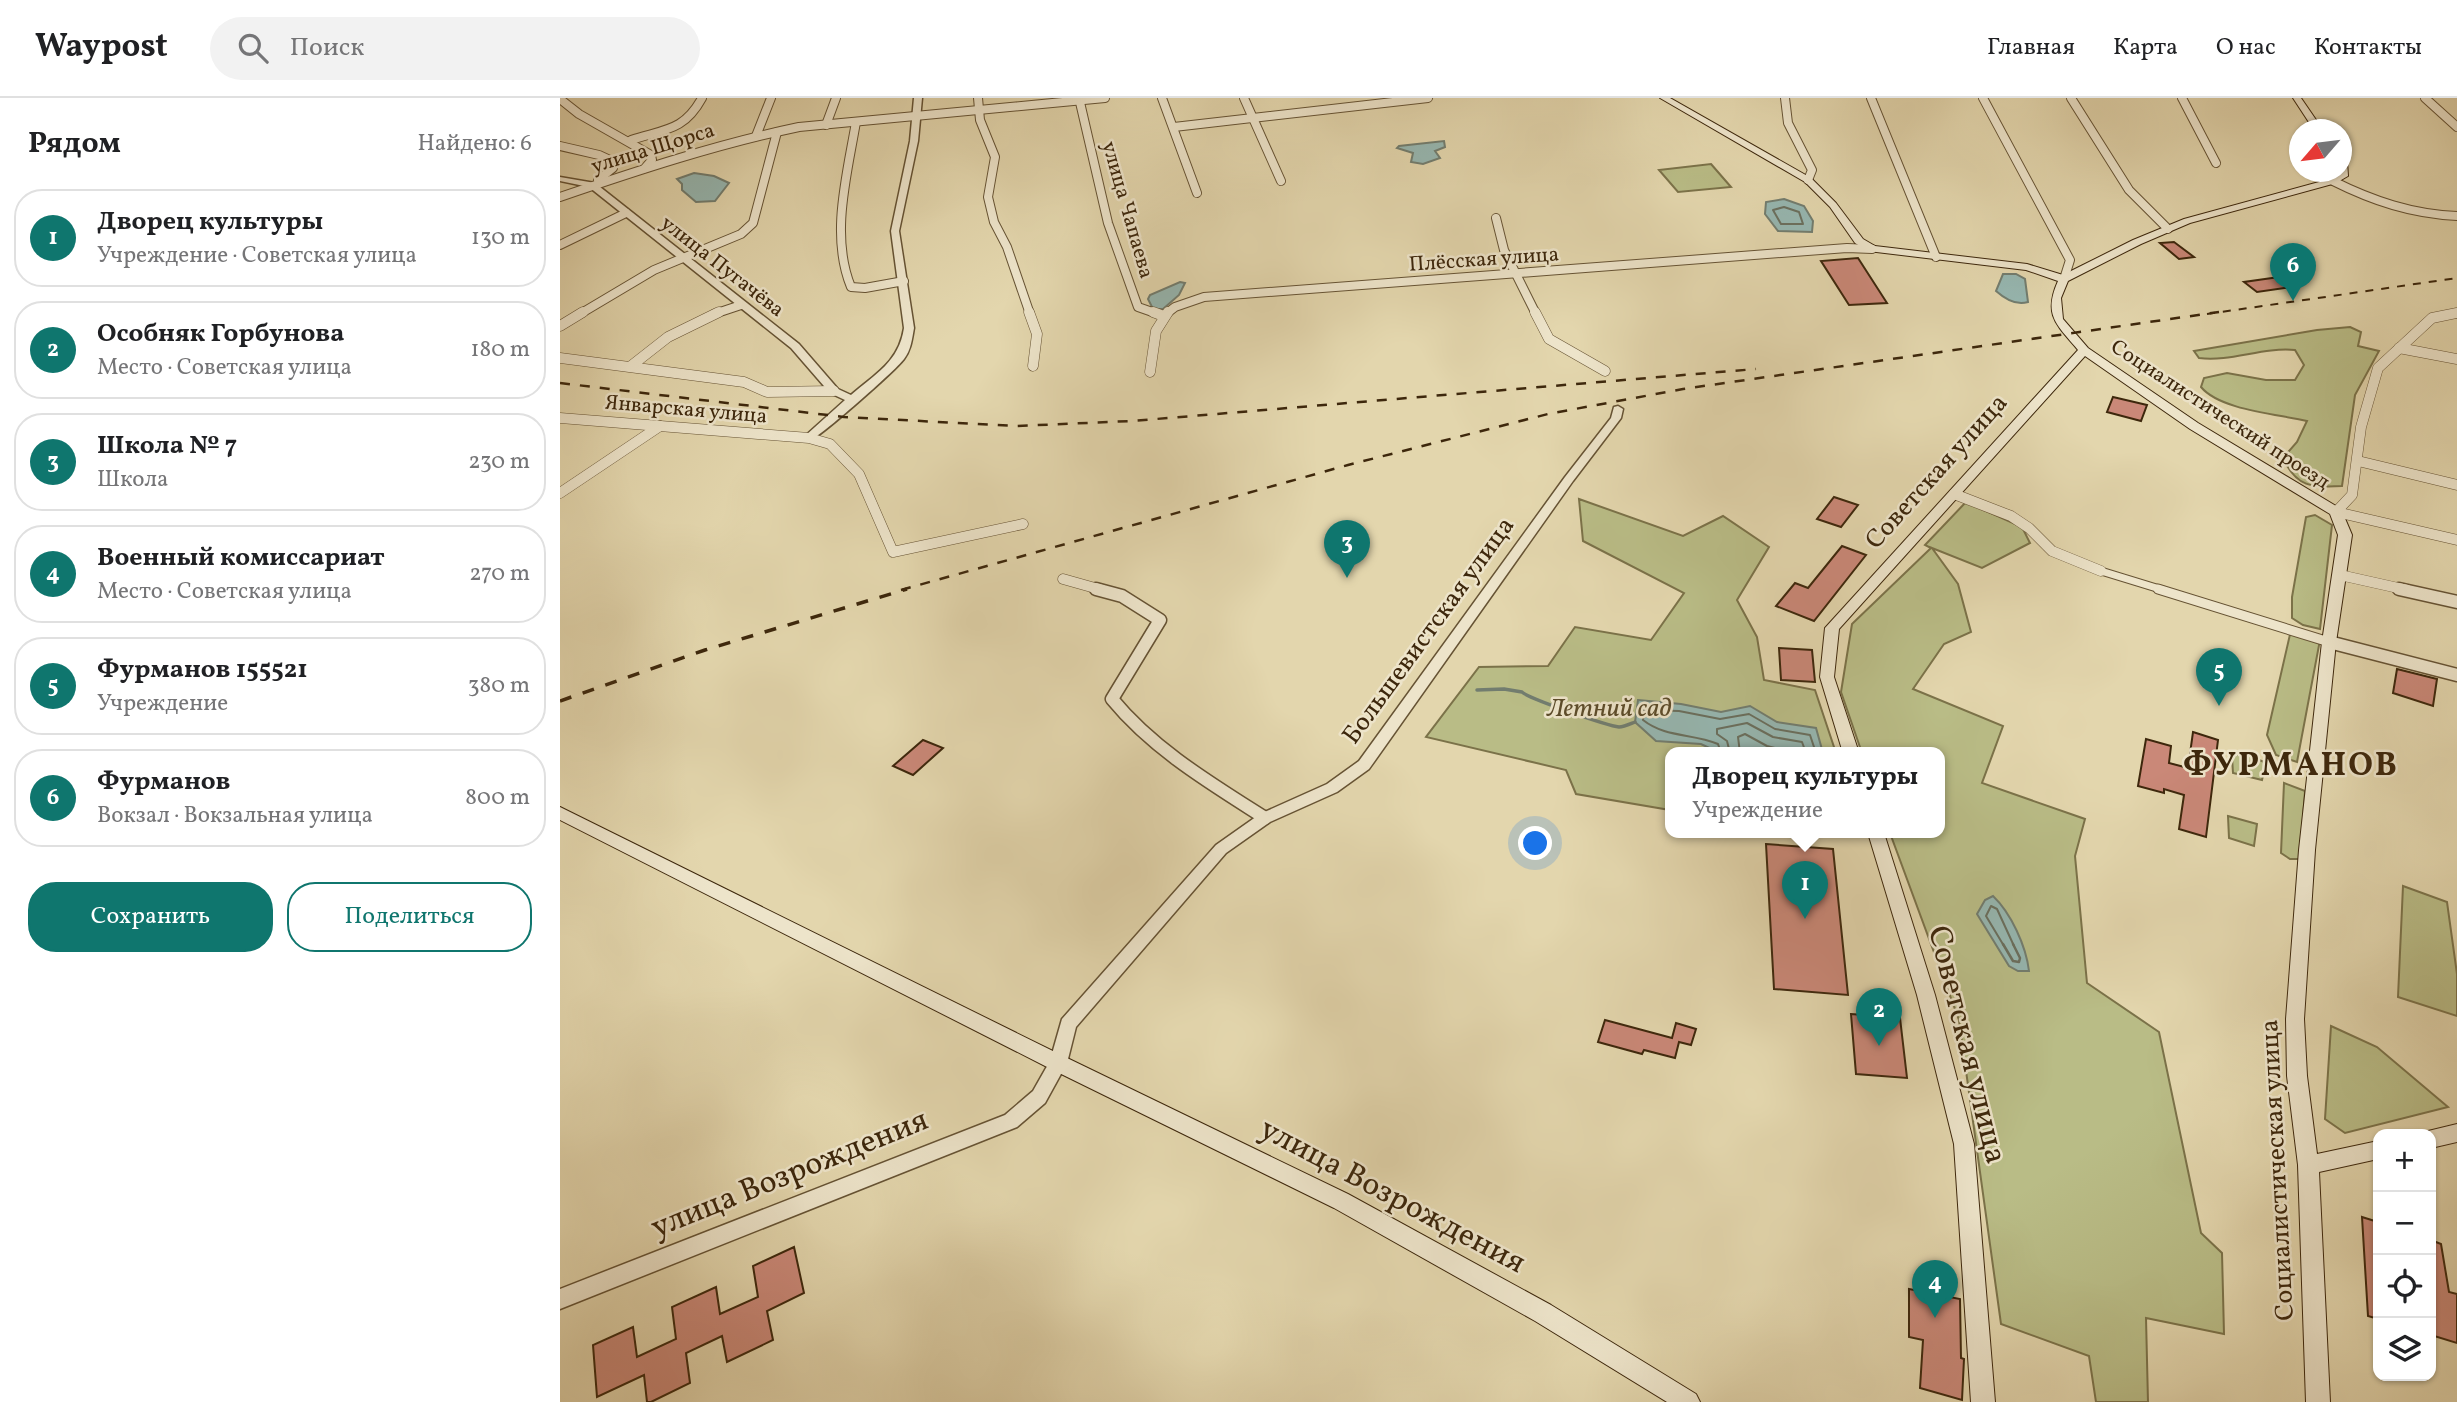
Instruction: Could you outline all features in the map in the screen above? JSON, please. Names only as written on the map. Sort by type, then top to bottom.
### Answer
[{"type":"main road","points":[[1664,98],[1808,180],[1833,205],[1859,241],[1871,249],[2026,267],[2064,279],[2168,229],[2253,201],[2329,182]]},
{"type":"main road","points":[[2297,98],[2311,119]]},
{"type":"main road","name":"Социалистический проезд","points":[[2064,279],[2056,298],[2058,320],[2084,350],[2194,426],[2336,512]]},
{"type":"main road","name":"Советская улица","points":[[1849,747],[1827,677],[1832,628],[2084,350]]},
{"type":"main road","name":"Социалистическая улица","points":[[2319,1402],[2308,1164],[2297,1076],[2295,1019],[2305,876],[2329,642],[2345,535],[2336,512]]},
{"type":"main road","name":"улица Возрождения","points":[[560,813],[1058,1063],[1341,1201],[1543,1313],[1688,1402]]},
{"type":"main road","name":"Советская улица","points":[[1878,838],[1926,995],[1964,1144],[1980,1327],[1983,1402]]},
{"type":"main road","points":[[2436,1138],[2457,1133]]},
{"type":"main road","points":[[2308,1164],[2373,1151]]},
{"type":"street","points":[[631,140],[683,123],[692,117],[702,98]]},
{"type":"street","name":"улица Щорса","points":[[756,136],[755,132],[771,98]]},
{"type":"street","points":[[826,125],[836,98]]},
{"type":"street","points":[[809,438],[900,357],[907,342],[909,328],[904,281],[895,232],[914,141],[918,98]]},
{"type":"street","points":[[978,98],[979,111],[995,157],[988,197],[994,222],[1007,247],[1037,334],[1033,366]]},
{"type":"street","name":"улица Щорса","points":[[560,197],[645,168],[776,132],[1105,98]]},
{"type":"street","points":[[1162,98],[1197,193]]},
{"type":"street","points":[[1244,98],[1281,181]]},
{"type":"street","points":[[1174,127],[1429,98]]},
{"type":"street","points":[[1785,98],[1788,123],[1812,170],[1808,180]]},
{"type":"street","points":[[1871,98],[1936,257]]},
{"type":"street","points":[[1983,98],[2070,260],[2064,279]]},
{"type":"street","points":[[2071,98],[2129,190],[2168,229]]},
{"type":"street","points":[[2182,98],[2216,163]]},
{"type":"street","points":[[2425,98],[2457,127]]},
{"type":"street","points":[[560,99],[572,113],[631,140],[651,155],[652,160],[645,168]]},
{"type":"street","name":"улица Чапаева","points":[[1080,99],[1108,223],[1138,307],[1161,315]]},
{"type":"street","points":[[856,122],[843,206],[842,268],[852,287],[865,288],[904,281]]},
{"type":"street","points":[[560,326],[680,257],[741,234],[753,223],[776,132]]},
{"type":"street","points":[[560,146],[612,161],[613,168],[592,185]]},
{"type":"street","name":"улица Пугачёва","points":[[560,179],[592,185],[795,346],[834,391],[853,400]]},
{"type":"street","points":[[2335,182],[2384,204],[2420,213],[2457,216]]},
{"type":"street","points":[[560,245],[626,213]]},
{"type":"street","points":[[1496,218],[1504,250],[1549,339],[1605,371]]},
{"type":"street","name":"Плёсская улица","points":[[1161,315],[1185,301],[1204,298],[1847,248],[1871,249]]},
{"type":"street","points":[[631,366],[645,353],[714,312],[741,305]]},
{"type":"street","points":[[2336,512],[2352,495],[2361,427],[2378,368],[2432,318],[2457,313]]},
{"type":"street","points":[[1150,372],[1154,329],[1161,315]]},
{"type":"street","points":[[2399,348],[2457,359]]},
{"type":"street","points":[[560,358],[744,382],[767,392],[834,391]]},
{"type":"street","name":"Большевистская улица","points":[[1058,1063],[1068,1024],[1221,849],[1265,818],[1332,788],[1364,765],[1569,479],[1616,418],[1618,409]]},
{"type":"street","name":"Январская улица","points":[[560,418],[809,438]]},
{"type":"street","points":[[560,493],[660,426]]},
{"type":"street","points":[[809,438],[830,444],[859,474],[894,552],[1023,524]]},
{"type":"street","points":[[2358,461],[2457,485]]},
{"type":"street","points":[[1954,494],[2011,516],[2029,528],[2052,551],[2101,571],[2329,642],[2457,675]]},
{"type":"street","points":[[2336,512],[2457,540]]},
{"type":"street","points":[[2340,575],[2457,602]]},
{"type":"street","points":[[1063,579],[1122,596],[1160,620],[1112,699],[1135,727],[1208,782],[1265,818]]},
{"type":"street","name":"улица Возрождения","points":[[560,1299],[1011,1121],[1038,1097],[1058,1063]]},
{"type":"green space","points":[[1711,164],[1731,187],[1678,192],[1659,170]]},
{"type":"green space","points":[[2350,327],[2361,332],[2358,346],[2379,351],[2355,395],[2342,486],[2322,487],[2306,484],[2293,475],[2283,458],[2297,442],[2307,421],[2235,406],[2210,395],[2201,387],[2204,378],[2227,373],[2266,380],[2295,380],[2304,365],[2295,350],[2211,359],[2199,358],[2194,351]]},
{"type":"green space","name":"Летний сад","points":[[1579,499],[1683,536],[1723,516],[1769,547],[1737,600],[1757,637],[1764,680],[1815,690],[1834,747],[1665,747],[1665,809],[1576,794],[1566,770],[1426,737],[1479,667],[1548,666],[1575,627],[1651,640],[1684,593],[1583,541]]},
{"type":"green space","points":[[1966,502],[2022,527],[2030,543],[1982,568],[1932,548],[1958,584],[1971,632],[1944,644],[1913,689],[2003,726],[1982,783],[2085,819],[2075,856],[2087,983],[2159,1032],[2201,1233],[2222,1253],[2224,1334],[2146,1318],[2148,1402],[2096,1402],[2089,1356],[2001,1324],[1959,1020],[1892,838],[1945,838],[1945,747],[1860,747],[1841,692],[1852,624],[1931,548],[1925,545]]},
{"type":"green space","points":[[2315,515],[2332,525],[2320,629],[2303,625],[2292,618],[2292,597],[2306,517]]},
{"type":"green space","points":[[2291,630],[2320,640],[2297,762],[2276,755],[2267,735]]},
{"type":"green space","points":[[2243,752],[2266,763],[2262,780],[2233,773],[2232,757]]},
{"type":"green space","points":[[2284,783],[2305,791],[2300,859],[2290,859],[2281,853]]},
{"type":"green space","points":[[2228,816],[2257,824],[2254,846],[2229,838]]},
{"type":"green space","points":[[2403,886],[2447,902],[2457,974],[2457,1016],[2398,997]]},
{"type":"green space","points":[[2331,1026],[2377,1047],[2448,1107],[2345,1133],[2325,1119]]},
{"type":"water","points":[[1444,141],[1445,147],[1435,151],[1440,158],[1423,164],[1411,162],[1413,153],[1397,148],[1399,146]]},
{"type":"water","points":[[694,173],[714,176],[729,183],[715,201],[696,202],[682,190],[682,184],[677,179]]},
{"type":"water","points":[[1784,199],[1804,206],[1813,221],[1812,232],[1778,231],[1765,214],[1766,202]]},
{"type":"water","points":[[2003,274],[2016,274],[2025,279],[2028,302],[2011,301],[1996,291]]},
{"type":"water","points":[[1180,282],[1185,283],[1179,295],[1163,309],[1153,309],[1148,299],[1150,295]]},
{"type":"water","points":[[1638,700],[1681,704],[1721,712],[1750,706],[1777,722],[1816,728],[1821,747],[1707,747],[1701,744],[1656,741],[1635,722]]},
{"type":"water","points":[[1993,896],[2017,930],[2029,971],[2018,971],[2009,966],[1977,914],[1985,900]]},
{"type":"building","points":[[2174,242],[2194,257],[2179,259],[2160,243]]},
{"type":"building","points":[[1858,258],[1887,303],[1849,305],[1821,261]]},
{"type":"building","points":[[2286,276],[2299,286],[2257,292],[2244,282]]},
{"type":"building","points":[[2113,397],[2147,405],[2141,421],[2107,412]]},
{"type":"building","points":[[1834,497],[1858,505],[1841,527],[1817,519]]},
{"type":"building","points":[[1842,546],[1866,555],[1814,621],[1776,606],[1795,583],[1808,588]]},
{"type":"building","points":[[1779,648],[1812,650],[1815,682],[1781,680]]},
{"type":"building","points":[[2397,669],[2437,679],[2433,706],[2393,693]]},
{"type":"building","points":[[2193,732],[2218,740],[2206,837],[2179,829],[2184,795],[2138,786],[2146,739],[2171,746],[2169,763],[2188,768]]},
{"type":"building","points":[[923,740],[943,748],[913,775],[893,766]]},
{"type":"building","points":[[1766,844],[1833,849],[1848,995],[1774,989]]},
{"type":"building","points":[[1851,1014],[1900,1018],[1907,1078],[1856,1074]]},
{"type":"building","points":[[1605,1020],[1672,1038],[1676,1023],[1696,1029],[1691,1045],[1679,1042],[1675,1058],[1644,1050],[1642,1054],[1598,1042]]},
{"type":"building","points":[[2362,1217],[2373,1220],[2373,1318],[2368,1316]]},
{"type":"building","points":[[2436,1242],[2441,1244],[2449,1292],[2457,1294],[2457,1343],[2436,1337]]},
{"type":"building","points":[[794,1247],[804,1293],[767,1311],[773,1340],[727,1362],[722,1336],[686,1353],[690,1383],[651,1402],[647,1402],[644,1375],[597,1397],[593,1345],[633,1327],[637,1357],[676,1339],[672,1307],[716,1287],[720,1314],[758,1297],[753,1266]]},
{"type":"building","points":[[1909,1289],[1960,1299],[1961,1358],[1964,1359],[1962,1400],[1920,1388],[1923,1340],[1909,1337]]},
{"type":"waterway","points":[[1477,690],[1504,689],[1522,692],[1568,711],[1619,727],[1635,722]]},
{"type":"railway","points":[[2207,314],[2457,278]]},
{"type":"railway","points":[[901,590],[1348,465],[1548,414],[1683,389],[2219,312]]},
{"type":"railway","points":[[560,383],[844,417],[1016,426],[1132,421],[1756,369]]},
{"type":"railway","points":[[560,701],[705,650],[907,589]]},
{"type":"place","name":"Фурманов","points":[[2293,301]]},
{"type":"place","name":"Школа № 7","points":[[1347,578]]},
{"type":"place","name":"Фурманов 155521","points":[[2219,706]]},
{"type":"place","name":"Дворец культуры","points":[[1805,919]]},
{"type":"place","name":"Особняк Горбунова","points":[[1879,1046]]},
{"type":"place","name":"Военный комиссариат","points":[[1935,1318]]},
{"type":"district","name":"ФУРМАНОВ","points":[[2291,767]]}]
